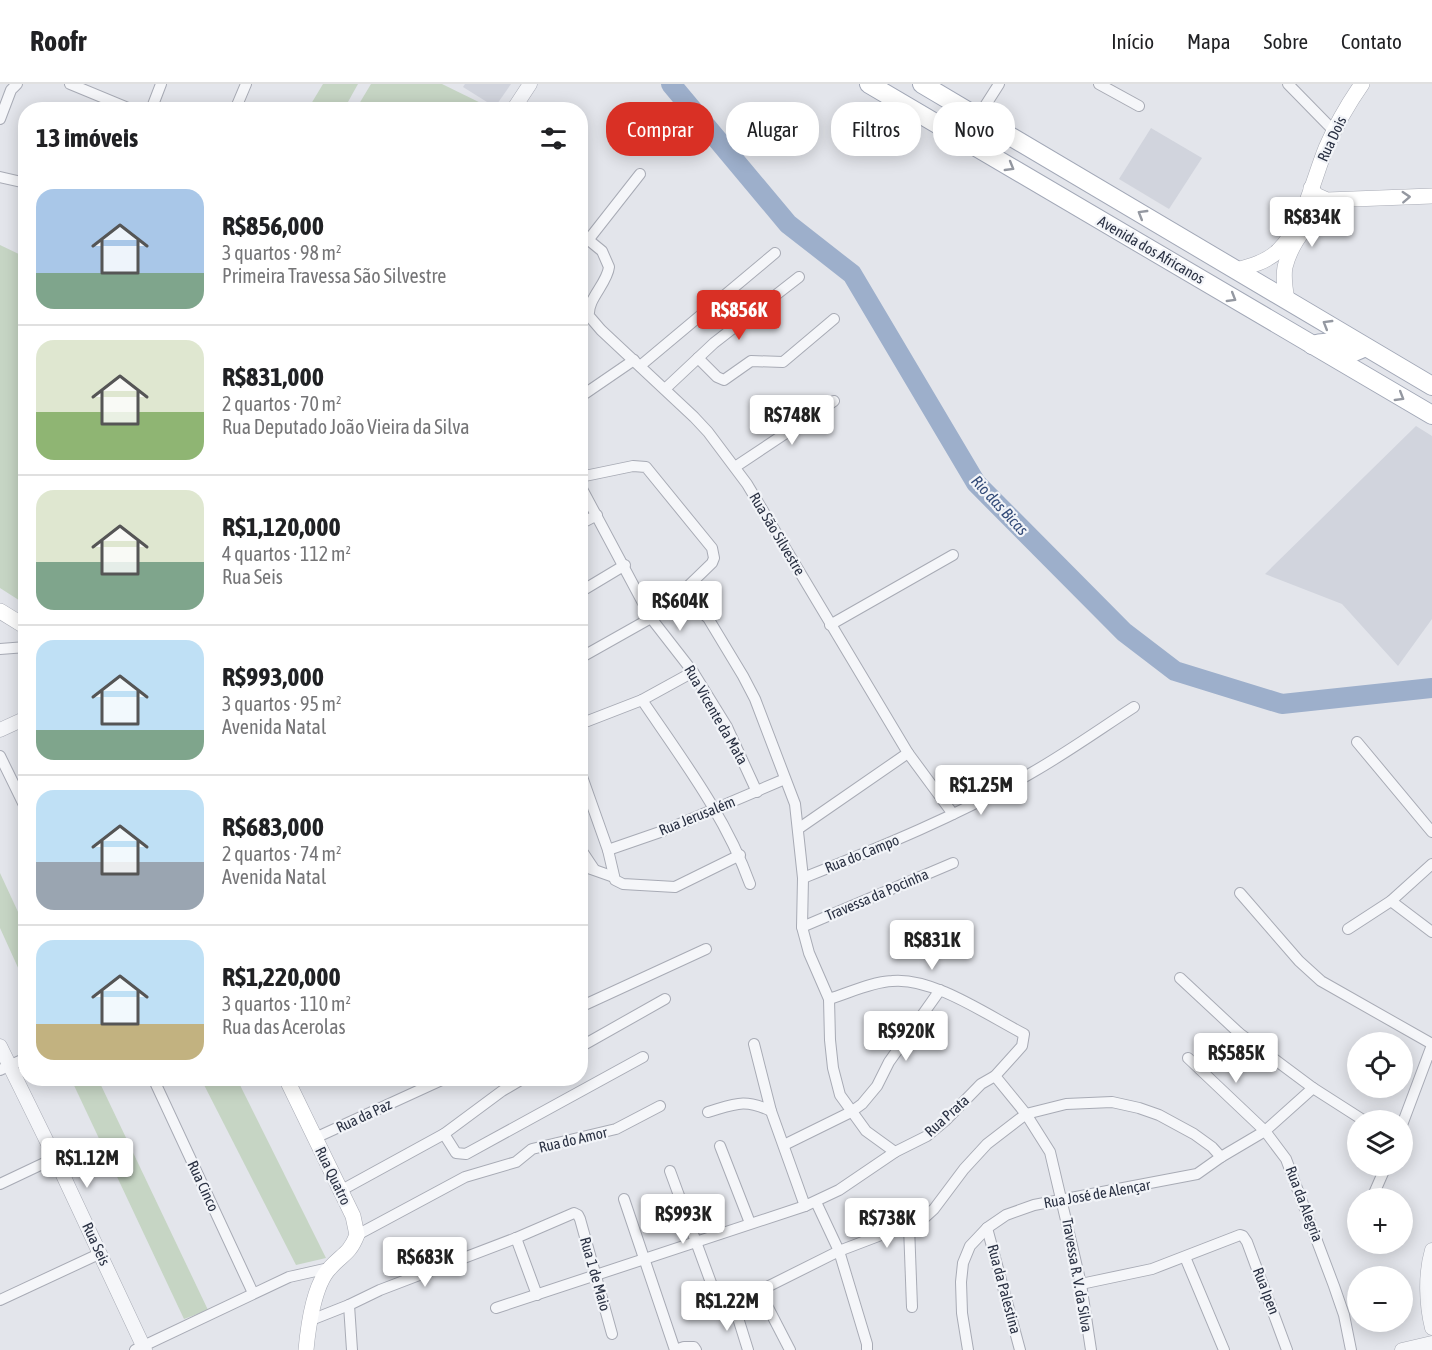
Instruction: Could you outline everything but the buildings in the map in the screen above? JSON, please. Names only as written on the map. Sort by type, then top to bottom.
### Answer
[{"type":"main road","name":"Avenida dos Africanos","points":[[869,84],[1432,415]]},
{"type":"main road","name":"Avenida dos Africanos","points":[[922,84],[953,102]]},
{"type":"main road","name":"Rua Dois","points":[[1236,270],[1264,260],[1284,245],[1300,218],[1334,131],[1362,84]]},
{"type":"main road","name":"Avenida dos Africanos","points":[[1015,139],[1432,386]]},
{"type":"main road","points":[[1311,188],[1321,198],[1343,200],[1432,196]]},
{"type":"main road","points":[[1287,300],[1285,267],[1299,238],[1320,213],[1343,200]]},
{"type":"main road","points":[[1165,258],[1167,249],[1173,242],[1182,241],[1193,244]]},
{"type":"main road","points":[[1312,345],[1322,342],[1333,343],[1354,352],[1361,349],[1362,345]]},
{"type":"main road","points":[[0,611],[18,622]]},
{"type":"main road","name":"Rua Quatro","points":[[293,1086],[353,1216],[357,1235]]},
{"type":"main road","points":[[310,1348],[315,1298],[328,1268],[348,1254],[357,1235]]},
{"type":"street","points":[[0,119],[11,90],[17,84]]},
{"type":"street","points":[[70,84],[114,102]]},
{"type":"street","points":[[154,102],[161,84]]},
{"type":"street","points":[[238,102],[246,84]]},
{"type":"street","points":[[518,102],[530,84]]},
{"type":"street","points":[[988,102],[999,84]]},
{"type":"street","points":[[1099,84],[1139,106]]},
{"type":"street","points":[[1288,84],[1334,131]]},
{"type":"street","points":[[588,233],[640,174]]},
{"type":"street","points":[[0,177],[18,181]]},
{"type":"street","name":"Rua São Silvestre","points":[[588,239],[602,251],[609,267],[606,278],[590,308],[589,316],[708,432],[735,467],[908,753]]},
{"type":"street","points":[[588,392],[637,363],[775,253]]},
{"type":"street","points":[[665,389],[714,343],[799,277]]},
{"type":"street","points":[[698,358],[717,377],[724,380],[751,361],[783,362],[834,320]]},
{"type":"street","points":[[735,467],[834,401]]},
{"type":"street","points":[[588,475],[633,466],[646,467],[712,548],[713,553],[712,563],[681,594],[651,618],[588,653]]},
{"type":"street","name":"Rua Vicente da Mata","points":[[588,499],[625,565],[651,618],[693,672],[726,727],[757,792]]},
{"type":"street","points":[[588,520],[597,515]]},
{"type":"street","points":[[830,625],[953,555]]},
{"type":"street","points":[[588,587],[625,565]]},
{"type":"street","points":[[681,594],[708,618],[743,675],[795,804],[803,878],[802,927],[809,953],[829,999],[833,1068],[840,1095],[866,1131],[895,1152]]},
{"type":"street","points":[[0,649],[18,648]]},
{"type":"street","points":[[588,721],[642,700],[693,672]]},
{"type":"street","points":[[642,700],[714,809],[740,855],[750,884]]},
{"type":"street","name":"Rua do Campo","points":[[803,878],[953,814],[1033,772],[1134,707]]},
{"type":"street","points":[[0,730],[18,722]]},
{"type":"street","points":[[1357,742],[1432,832]]},
{"type":"street","points":[[798,829],[908,753],[953,814]]},
{"type":"street","points":[[0,756],[18,793]]},
{"type":"street","name":"Rua Jerusalém","points":[[608,850],[663,831],[784,779]]},
{"type":"street","points":[[588,794],[608,850],[614,877],[618,883],[675,887],[740,855]]},
{"type":"street","points":[[588,860],[594,869]]},
{"type":"street","name":"Travessa da Pocinha","points":[[802,927],[953,863]]},
{"type":"street","points":[[1348,929],[1392,901],[1432,864]]},
{"type":"street","points":[[588,867],[614,877]]},
{"type":"street","points":[[1240,893],[1299,961],[1321,981],[1432,1045],[1408,1110]]},
{"type":"street","points":[[1392,901],[1432,932]]},
{"type":"street","points":[[588,1004],[706,949]]},
{"type":"street","points":[[1180,978],[1239,1033],[1313,1088],[1347,1110]]},
{"type":"street","points":[[784,1145],[851,1112],[862,1104],[877,1086],[889,1062],[940,990],[931,985],[910,980],[889,981],[829,999]]},
{"type":"street","name":"Rua Prata","points":[[496,1308],[816,1202],[853,1181],[895,1152],[927,1136],[981,1084],[994,1076],[1022,1046],[1024,1034],[940,990]]},
{"type":"street","points":[[588,1042],[665,999]]},
{"type":"street","points":[[1200,1069],[1239,1033]]},
{"type":"street","points":[[754,1044],[771,1111],[805,1206]]},
{"type":"street","name":"Rua Seis","points":[[0,1046],[5,1068],[55,1158],[101,1253],[141,1349]]},
{"type":"street","points":[[444,1134],[456,1153],[466,1154],[643,1057]]},
{"type":"street","name":"Rua da Alegria","points":[[1188,1058],[1265,1131],[1287,1159],[1344,1315],[1351,1350]]},
{"type":"street","name":"Travessa R. V. da Silva","points":[[994,1076],[1026,1114],[1050,1152],[1081,1284],[1091,1350]]},
{"type":"street","name":"Rua Cinco","points":[[157,1086],[253,1293]]},
{"type":"street","name":"Rua da Paz","points":[[315,1138],[429,1086]]},
{"type":"street","points":[[340,1191],[444,1134],[510,1086]]},
{"type":"street","name":"Rua José de Alençar","points":[[968,1350],[962,1313],[963,1263],[969,1246],[987,1227],[1006,1215],[1034,1205],[1191,1177],[1265,1131],[1313,1088]]},
{"type":"street","points":[[708,1112],[742,1102],[754,1103],[771,1111]]},
{"type":"street","points":[[670,1171],[721,1310],[839,1251],[923,1219],[934,1209],[987,1144],[1026,1114],[1066,1104],[1113,1102],[1159,1115],[1194,1134],[1221,1157]]},
{"type":"street","name":"Rua do Amor","points":[[357,1235],[465,1177],[516,1162],[532,1149],[616,1129],[660,1106]]},
{"type":"street","points":[[720,1146],[750,1223]]},
{"type":"street","points":[[0,1185],[55,1158]]},
{"type":"street","points":[[624,1199],[675,1350],[684,1347],[695,1349]]},
{"type":"street","points":[[816,1202],[839,1251],[867,1350]]},
{"type":"street","name":"Rua 1 de Maio","points":[[516,1238],[568,1214],[578,1215],[612,1334]]},
{"type":"street","points":[[909,1226],[912,1307]]},
{"type":"street","name":"Rua da Palestina","points":[[987,1227],[1020,1350]]},
{"type":"street","name":"Rua Ipen","points":[[1185,1257],[1240,1235],[1243,1236],[1287,1350]]},
{"type":"street","points":[[311,1320],[380,1290],[516,1238],[537,1295]]},
{"type":"street","points":[[1432,1250],[1428,1284],[1428,1308],[1432,1328]]},
{"type":"street","points":[[0,1300],[101,1253]]},
{"type":"street","points":[[1081,1284],[1152,1269],[1185,1257],[1224,1350]]},
{"type":"street","points":[[141,1349],[289,1276],[328,1268]]},
{"type":"street","points":[[759,1290],[790,1350]]},
{"type":"street","points":[[349,1305],[352,1350]]},
{"type":"street","points":[[734,1305],[748,1350]]},
{"type":"street","points":[[1402,1350],[1429,1346]]},
{"type":"shaded area","points":[[465,84],[511,84],[498,102],[487,102],[463,87]]},
{"type":"shaded area","points":[[1151,128],[1202,158],[1169,209],[1119,179]]},
{"type":"shaded area","points":[[1416,426],[1432,436],[1432,619],[1398,666],[1342,604],[1265,574]]},
{"type":"green space","points":[[323,84],[358,84],[348,102],[312,102]]},
{"type":"green space","points":[[371,84],[442,84],[479,102],[360,102]]},
{"type":"green space","points":[[0,245],[18,254],[18,600],[0,588]]},
{"type":"green space","points":[[0,873],[18,912],[18,968],[0,928]]},
{"type":"green space","points":[[74,1086],[101,1086],[208,1310],[184,1319]]},
{"type":"green space","points":[[205,1086],[240,1086],[326,1258],[296,1265]]},
{"type":"waterway","name":"Rio das Bicas","points":[[671,84],[788,224],[852,274],[976,483],[1124,632],[1175,671],[1282,704],[1432,688]]}]
